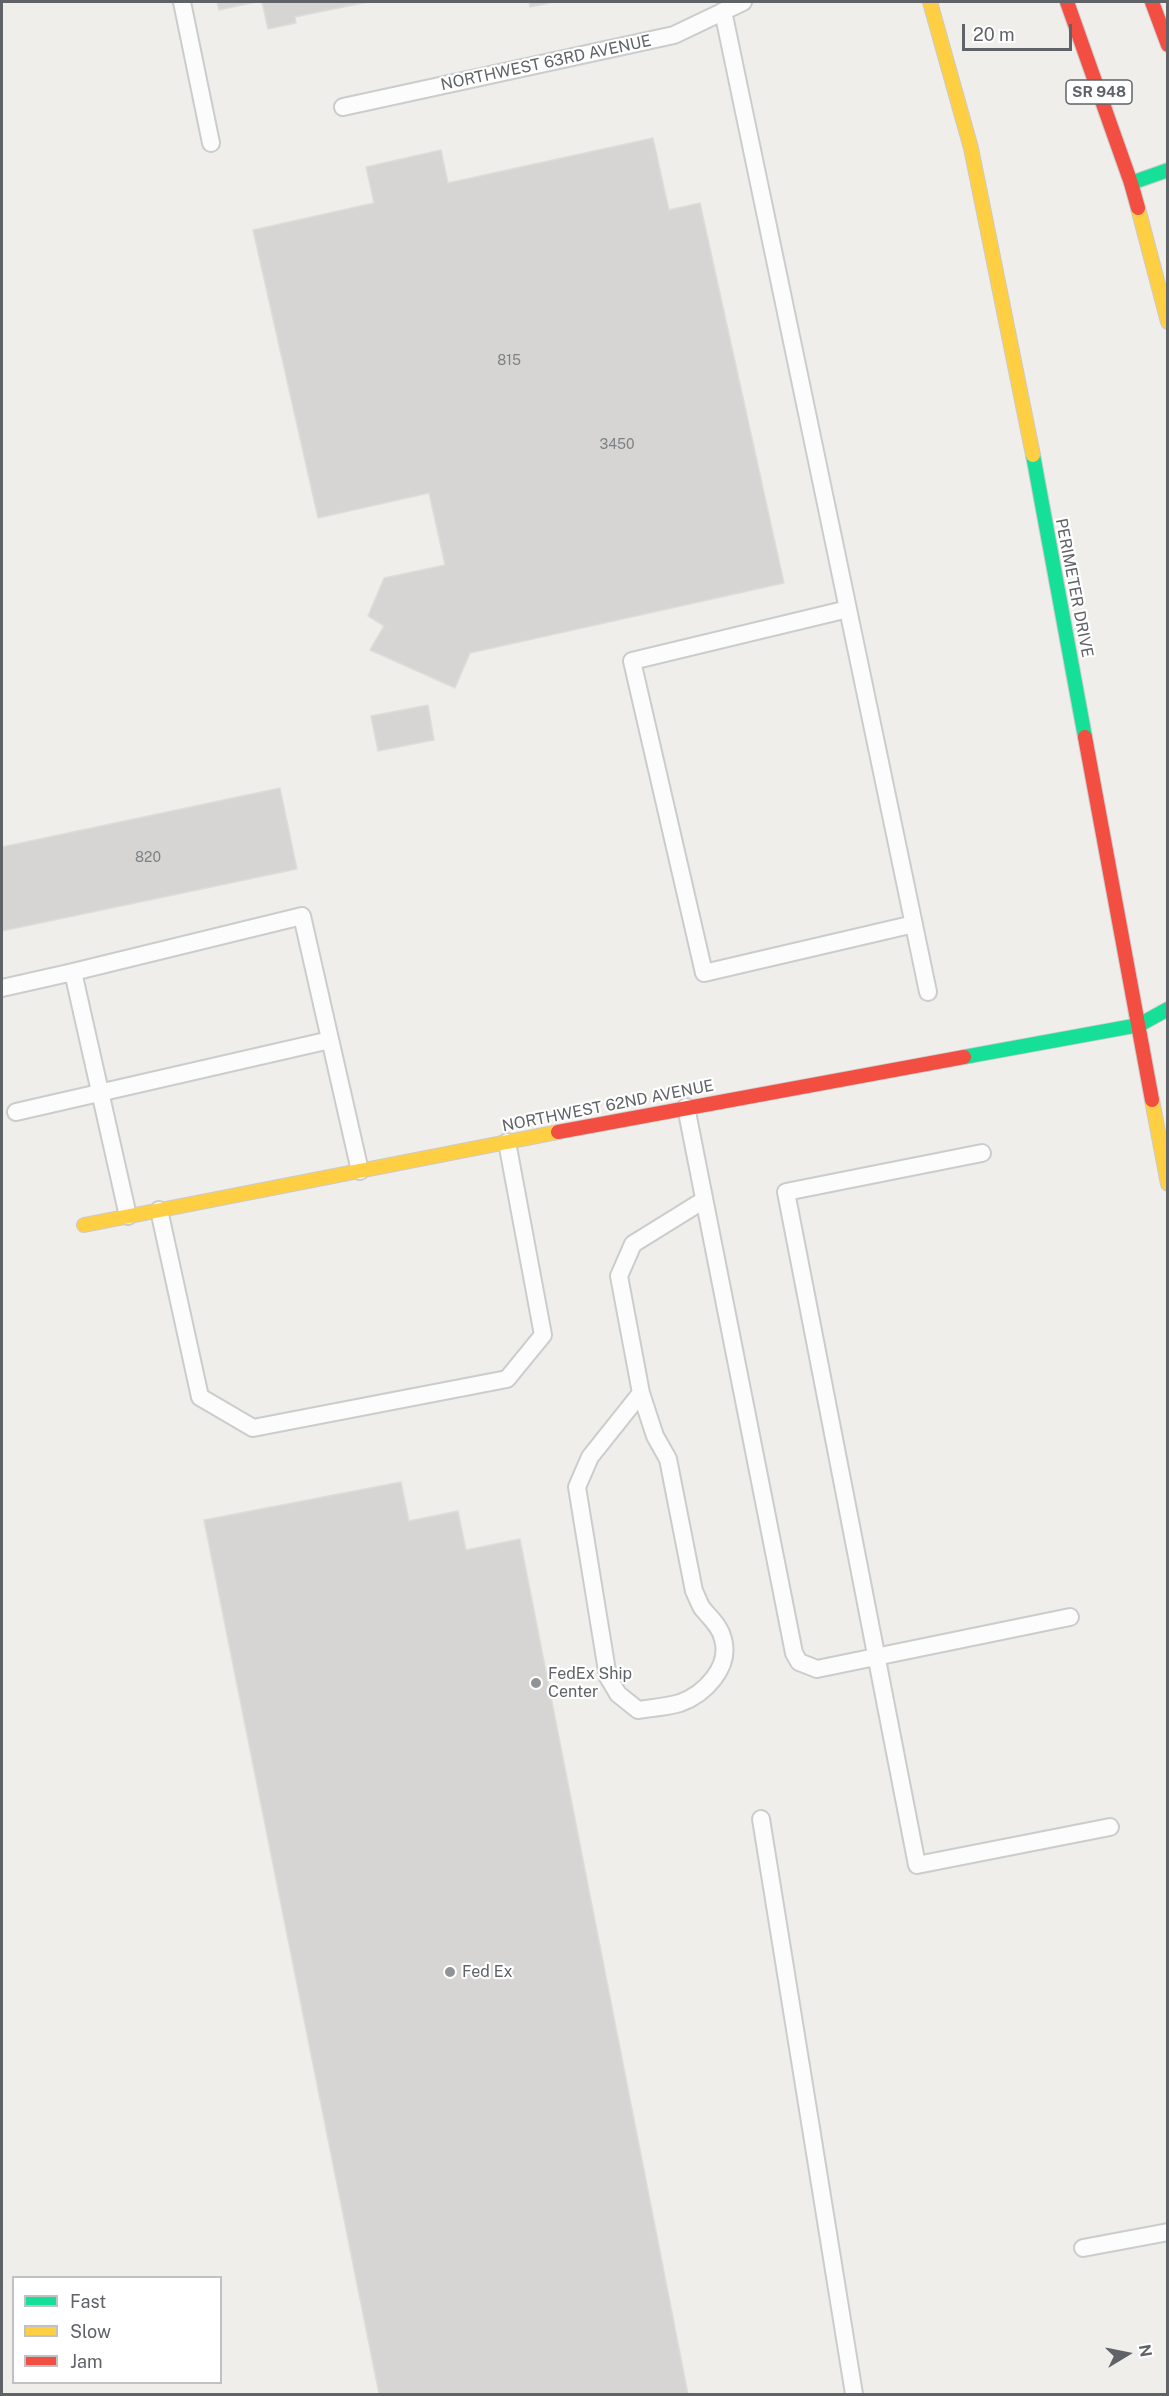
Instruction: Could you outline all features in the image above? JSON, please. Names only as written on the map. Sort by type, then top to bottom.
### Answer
[{"type":"street","name":"PERIMETER DRIVE","points":[[930,2],[971,148],[1017,371],[1167,1184]]},
{"type":"street","name":"SR 948","points":[[1067,2],[1131,183],[1167,322]]},
{"type":"street","points":[[1152,2],[1167,45]]},
{"type":"street","points":[[1131,183],[1167,170]]},
{"type":"street","points":[[1139,1025],[1167,1010]]},
{"type":"street","points":[[1139,1025],[1167,1026]]},
{"type":"street","name":"NORTHWEST 62ND AVENUE","points":[[84,1225],[686,1107],[1139,1025]]},
{"type":"lane","points":[[182,2],[211,143]]},
{"type":"lane","name":"NORTHWEST 63RD AVENUE","points":[[343,107],[674,34],[743,2]]},
{"type":"lane","points":[[723,11],[928,992]]},
{"type":"lane","points":[[848,609],[632,661],[704,973],[914,924]]},
{"type":"lane","points":[[2,988],[302,916],[360,1171]]},
{"type":"lane","points":[[73,972],[128,1216]]},
{"type":"lane","points":[[16,1112],[330,1040]]},
{"type":"lane","points":[[686,1107],[794,1653],[799,1662],[817,1669],[1070,1617]]},
{"type":"lane","points":[[159,1210],[200,1397],[253,1428],[507,1379],[543,1335],[507,1142]]},
{"type":"lane","points":[[982,1153],[786,1192],[917,1865],[1110,1827]]},
{"type":"lane","points":[[641,1393],[590,1457],[577,1487],[608,1677],[618,1694],[638,1710],[680,1703],[700,1692],[718,1674],[724,1655],[723,1639],[716,1623],[701,1606],[694,1591],[668,1459],[654,1436],[641,1393],[619,1276],[633,1244],[704,1200]]},
{"type":"lane","points":[[761,1819],[854,2394]]},
{"type":"lane","points":[[1083,2248],[1167,2232]]},
{"type":"building","points":[[217,2],[256,2],[219,10]]},
{"type":"building","points":[[262,2],[368,2],[295,17],[296,23],[268,29]]},
{"type":"building","points":[[529,2],[550,2],[550,3],[530,7]]},
{"type":"building","points":[[653,138],[669,210],[700,203],[784,583],[470,653],[455,688],[370,650],[384,626],[368,616],[384,578],[445,565],[429,493],[318,518],[253,230],[374,203],[366,167],[441,150],[448,183]]},
{"type":"building","points":[[428,705],[434,740],[378,751],[371,716]]},
{"type":"building","points":[[280,788],[297,869],[2,931],[2,847]]},
{"type":"building","name":"Fed Ex","points":[[401,1482],[409,1521],[458,1511],[466,1550],[520,1539],[688,2394],[379,2394],[204,1520]]},
{"type":"traffic: fast","points":[[1131,183],[1168,170]]},
{"type":"traffic: fast","points":[[1033,455],[1085,737]]},
{"type":"traffic: fast","points":[[1139,1025],[1168,1009]]},
{"type":"traffic: fast","points":[[964,1057],[1139,1025]]},
{"type":"traffic: slow","points":[[930,2],[971,148],[1033,455]]},
{"type":"traffic: slow","points":[[1138,208],[1168,322]]},
{"type":"traffic: slow","points":[[1152,1100],[1168,1184]]},
{"type":"traffic: slow","points":[[84,1225],[558,1132]]},
{"type":"traffic: jam","points":[[1067,2],[1138,208]]},
{"type":"traffic: jam","points":[[1152,2],[1168,45]]},
{"type":"traffic: jam","points":[[1085,737],[1152,1100]]},
{"type":"traffic: jam","points":[[558,1132],[964,1057]]},
{"type":"place","name":"FedEx Ship Center","points":[[536,1683]]},
{"type":"place","name":"Fed Ex","points":[[450,1972]]}]
